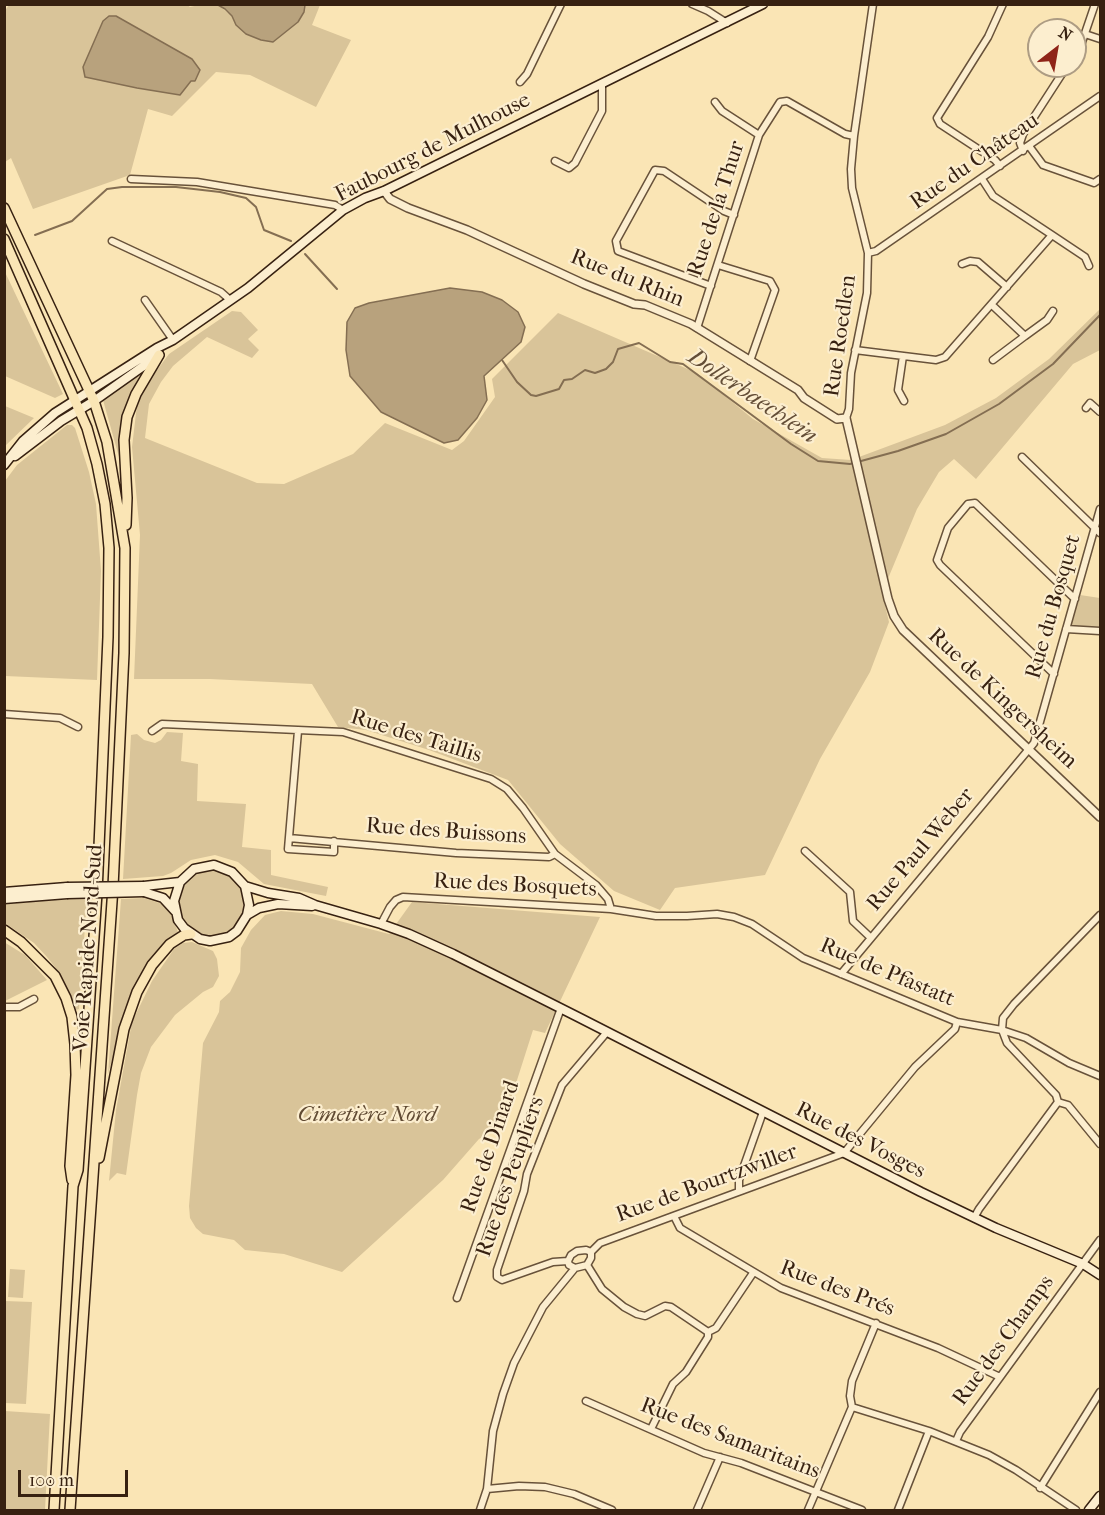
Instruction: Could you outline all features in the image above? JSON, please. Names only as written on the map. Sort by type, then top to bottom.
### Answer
[{"type":"highway","name":"Voie Rapide Nord-Sud","points":[[4,208],[94,401],[107,442],[125,548],[124,653],[114,876],[69,1510]]},
{"type":"highway","name":"Voie Rapide Nord-Sud","points":[[4,239],[87,428],[105,504],[109,548],[97,893],[78,1170],[73,1186],[54,1510]]},
{"type":"highway","points":[[125,548],[127,498],[124,440],[126,417],[136,394],[159,355]]},
{"type":"highway","points":[[4,930],[27,948],[55,976],[72,1017],[76,1075],[70,1166],[73,1186]]},
{"type":"highway","points":[[92,1187],[124,1029],[132,1006],[152,965],[170,944],[184,935],[191,934]]},
{"type":"main road","name":"Faubourg de Mulhouse","points":[[78,405],[90,391],[173,340],[248,288],[344,210],[763,4]]},
{"type":"main road","name":"Faubourg de Mulhouse","points":[[5,465],[38,426],[78,405],[94,401],[159,355],[173,340]]},
{"type":"main road","points":[[4,892],[144,889],[180,882],[194,870],[213,866],[232,872],[245,886],[248,895],[247,915],[237,931],[219,940],[200,939],[184,928],[175,911],[163,898],[144,889]]},
{"type":"main road","points":[[175,911],[174,901],[180,882]]},
{"type":"main road","points":[[245,886],[268,893],[299,898],[315,906]]},
{"type":"main road","points":[[4,899],[67,890]]},
{"type":"main road","points":[[247,915],[260,908],[278,904],[315,906]]},
{"type":"main road","name":"Rue des Vosges","points":[[315,906],[381,924],[453,954],[974,1218],[1083,1264],[1101,1275]]},
{"type":"main road","points":[[1092,1510],[1101,1496]]},
{"type":"street","points":[[520,82],[561,4]]},
{"type":"street","points":[[692,4],[727,23]]},
{"type":"street","name":"Rue Roedlen","points":[[873,4],[854,136],[852,188],[868,253],[867,293],[850,373],[849,410],[846,418],[888,599]]},
{"type":"street","points":[[1000,166],[995,160],[940,124],[937,118],[988,38],[1003,4]]},
{"type":"street","points":[[1087,30],[1097,7]]},
{"type":"street","points":[[1059,78],[1023,134],[1020,143],[1043,165],[1094,183],[1101,179]]},
{"type":"street","points":[[555,161],[569,168],[575,164],[602,111],[602,84]]},
{"type":"street","name":"Rue du Château","points":[[868,253],[876,251],[1101,96]]},
{"type":"street","name":"Rue de la Thur","points":[[697,328],[759,135],[780,102],[787,100],[845,134],[854,136]]},
{"type":"street","name":"Rue de la Thur","points":[[715,102],[722,111],[759,135]]},
{"type":"street","points":[[711,286],[618,250],[616,241],[655,170],[664,171],[724,212],[734,215]]},
{"type":"street","points":[[131,179],[197,182],[335,205],[344,210]]},
{"type":"street","points":[[982,179],[993,196],[1085,256],[1089,266]]},
{"type":"street","name":"Rue du Rhin","points":[[384,191],[390,199],[408,208],[467,230],[584,284],[634,304],[645,304],[697,328],[798,390],[804,398],[837,419],[846,418]]},
{"type":"street","points":[[855,350],[936,360],[945,357],[1052,235]]},
{"type":"street","points":[[112,241],[221,292],[230,300]]},
{"type":"street","points":[[962,264],[970,261],[978,262],[1007,287]]},
{"type":"street","points":[[718,265],[770,281],[775,290],[750,361]]},
{"type":"street","points":[[145,300],[173,340]]},
{"type":"street","points":[[992,305],[1025,336]]},
{"type":"street","points":[[993,360],[1047,320],[1053,311]]},
{"type":"street","points":[[903,356],[898,390],[904,401]]},
{"type":"street","points":[[1086,408],[1090,403],[1101,412]]},
{"type":"street","points":[[1022,457],[1098,531]]},
{"type":"street","points":[[1054,674],[940,565],[937,560],[948,528],[968,504],[975,503],[1075,599]]},
{"type":"street","name":"Rue du Bosquet","points":[[1030,750],[1034,743],[1075,599],[1098,531],[1101,509]]},
{"type":"street","name":"Rue de Kingersheim","points":[[888,599],[894,616],[903,630],[1101,817]]},
{"type":"street","points":[[1066,629],[1101,631]]},
{"type":"street","points":[[4,714],[60,718],[78,727]]},
{"type":"street","name":"Rue des Taillis","points":[[152,731],[162,724],[343,732],[491,779],[507,789],[555,854],[596,885],[608,899],[611,909]]},
{"type":"street","points":[[289,838],[298,731]]},
{"type":"street","name":"Rue Paul Weber","points":[[841,974],[1030,750]]},
{"type":"street","name":"Rue des Buissons","points":[[334,841],[334,852],[288,849],[289,838],[334,841],[456,853],[549,857],[555,854]]},
{"type":"street","points":[[806,851],[850,892],[853,921],[871,938]]},
{"type":"street","name":"Rue des Bosquets","points":[[381,924],[390,907],[396,900],[403,897],[611,909],[661,916]]},
{"type":"street","name":"Rue de Pfastatt","points":[[661,916],[717,914],[734,917],[752,924],[803,958],[957,1022],[1002,1030],[1026,1038],[1069,1063],[1101,1076]]},
{"type":"street","points":[[1058,1102],[1056,1095],[1007,1043],[1002,1030],[1003,1018],[1101,915]]},
{"type":"street","points":[[4,1007],[19,1007],[34,999]]},
{"type":"street","name":"Rue de Dinard","points":[[457,1298],[561,1008]]},
{"type":"street","points":[[844,1153],[915,1066],[955,1029],[957,1022]]},
{"type":"street","name":"Rue des Peupliers","points":[[568,1262],[553,1262],[502,1280],[497,1277],[497,1270],[524,1191],[527,1174],[562,1084],[607,1032]]},
{"type":"street","points":[[1058,1102],[1068,1105],[1101,1144]]},
{"type":"street","points":[[974,1218],[1058,1102]]},
{"type":"street","points":[[739,1191],[739,1180],[764,1112]]},
{"type":"street","name":"Rue de Bourtzwiller","points":[[591,1252],[600,1243],[844,1153]]},
{"type":"street","name":"Rue des Prés","points":[[674,1216],[680,1228],[781,1288],[938,1348],[1000,1377]]},
{"type":"street","name":"Rue des Champs","points":[[956,1441],[1101,1240]]},
{"type":"street","points":[[480,1510],[487,1489],[493,1431],[502,1394],[514,1363],[543,1307],[574,1268],[587,1264],[591,1258],[591,1252],[577,1251],[571,1255],[568,1262],[574,1268]]},
{"type":"street","points":[[587,1264],[602,1289],[612,1299],[637,1314],[645,1316],[665,1306],[671,1307],[708,1332]]},
{"type":"street","points":[[708,1332],[716,1328],[753,1273]]},
{"type":"street","points":[[808,1510],[852,1407],[850,1396],[852,1381],[876,1323]]},
{"type":"street","points":[[651,1429],[673,1384],[686,1372],[708,1337],[708,1332]]},
{"type":"street","points":[[1041,1488],[1101,1392]]},
{"type":"street","name":"Rue des Samaritains","points":[[586,1401],[704,1453],[741,1462],[862,1510]]},
{"type":"street","points":[[852,1407],[930,1431],[989,1455],[1076,1510]]},
{"type":"street","points":[[898,1510],[930,1431]]},
{"type":"street","points":[[697,1510],[720,1456]]},
{"type":"street","points":[[487,1489],[519,1486],[545,1487],[574,1494],[612,1510]]},
{"type":"green space","points":[[186,4],[190,7],[218,5],[232,16],[236,25],[272,42],[303,12],[305,5],[320,5],[312,25],[351,40],[316,107],[250,75],[216,72],[172,116],[148,109],[130,175],[33,209],[11,158],[5,162],[4,12],[9,5]],"holes":[[[200,70],[180,95],[137,88]]]},
{"type":"green space","points":[[4,270],[63,394],[55,398],[5,376]]},
{"type":"green space","points":[[1100,309],[1100,350],[1073,364],[976,479],[954,459],[939,472],[917,509],[882,593],[889,622],[870,672],[820,759],[765,875],[675,888],[660,910],[614,891],[560,844],[508,780],[429,750],[366,730],[338,727],[312,684],[210,679],[134,679],[140,535],[132,447],[137,405],[145,386],[169,354],[232,311],[241,312],[258,330],[248,339],[259,350],[252,358],[207,337],[173,366],[161,382],[149,404],[145,438],[257,483],[284,484],[353,454],[385,423],[452,450],[464,441],[495,397],[492,379],[558,313],[697,373],[753,419],[822,458],[851,460],[945,425],[996,398],[1049,359]]},
{"type":"green space","points":[[140,374],[128,402],[121,457],[119,457],[103,400]]},
{"type":"green space","points":[[5,406],[34,418],[5,446]]},
{"type":"green space","points":[[67,425],[75,428],[96,504],[101,571],[97,680],[5,676],[5,481],[17,465]]},
{"type":"green space","points":[[1080,595],[1100,598],[1100,627],[1070,626]]},
{"type":"green space","points":[[167,732],[183,733],[181,761],[198,764],[197,801],[246,804],[242,847],[271,850],[271,875],[328,887],[326,896],[264,884],[238,862],[215,855],[191,860],[163,876],[123,879],[131,735],[137,734],[144,740],[155,743],[161,740]]},
{"type":"green space","points":[[211,870],[223,873],[234,880],[241,891],[244,903],[241,915],[234,926],[223,933],[211,936],[199,933],[188,926],[181,915],[178,903],[181,891],[188,880],[199,873]]},
{"type":"green space","points":[[144,898],[162,904],[170,912],[178,932],[164,942],[139,979],[128,1003],[108,1074],[121,899]]},
{"type":"green space","points":[[87,899],[79,1009],[76,1010],[55,967],[47,957],[34,943],[5,923],[5,904]]},
{"type":"green space","name":"Cimetière Nord","points":[[412,902],[600,917],[545,1033],[533,1030],[503,1124],[479,1139],[443,1180],[342,1272],[284,1254],[245,1250],[234,1240],[203,1234],[190,1218],[189,1206],[203,1043],[219,1012],[220,1001],[230,992],[240,972],[241,948],[251,930],[265,915],[281,911],[313,914],[389,934]]},
{"type":"green space","points":[[4,942],[25,955],[47,980],[5,1001]]},
{"type":"green space","points":[[192,942],[213,951],[217,959],[219,976],[213,987],[203,992],[175,1015],[151,1047],[141,1073],[126,1175],[117,1173],[109,1181],[116,1110],[132,1022],[152,981],[174,949],[183,943]]},
{"type":"green space","points":[[10,1269],[25,1270],[23,1298],[8,1297]]},
{"type":"green space","points":[[5,1301],[32,1302],[26,1404],[5,1403]]},
{"type":"green space","points":[[5,1411],[50,1414],[45,1510],[5,1510]]},
{"type":"shaded area","points":[[218,5],[305,5],[298,22],[273,42],[246,34],[236,25],[232,16]]},
{"type":"shaded area","points":[[109,16],[116,16],[192,59],[200,70],[195,81],[191,81],[180,95],[85,77],[83,67],[103,21]]},
{"type":"shaded area","points":[[450,288],[482,292],[502,300],[518,312],[525,327],[521,342],[484,376],[487,400],[477,418],[458,440],[444,443],[381,412],[350,376],[346,350],[347,322],[355,308],[369,303]]},
{"type":"waterway","name":"Dollerbaechlein","points":[[35,235],[72,221],[107,189],[176,187],[220,192],[246,198],[256,207],[264,230],[291,241]]},
{"type":"waterway","name":"Dollerbaechlein","points":[[305,254],[337,289]]},
{"type":"waterway","name":"Dollerbaechlein","points":[[502,360],[517,382],[531,395],[536,396],[559,389],[564,380],[572,379],[585,370],[595,373],[606,369],[613,362],[618,349],[639,343],[670,362],[683,364],[791,444],[818,461],[850,464],[898,451],[946,434],[999,404],[1053,364],[1100,315]]}]
